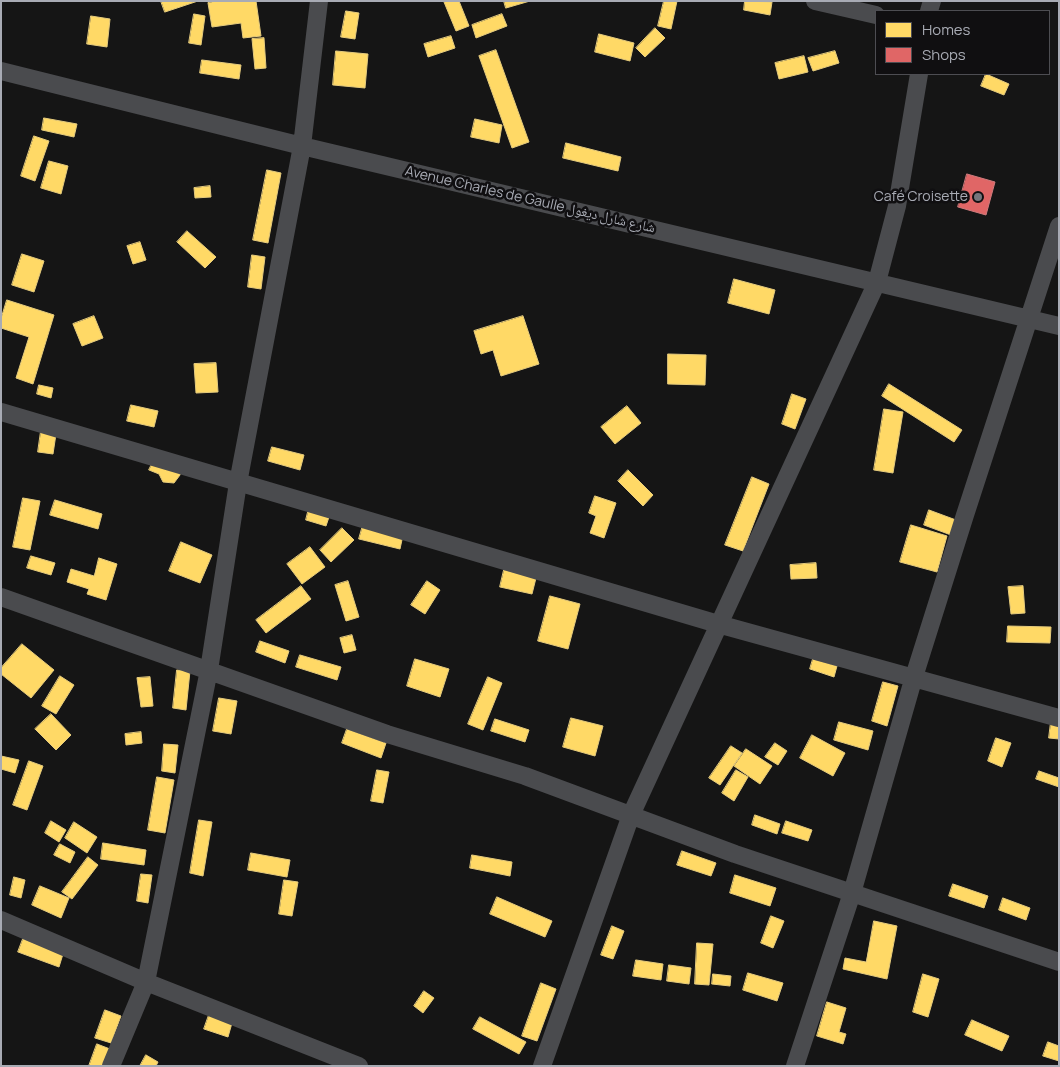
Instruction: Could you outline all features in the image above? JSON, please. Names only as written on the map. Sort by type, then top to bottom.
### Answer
[{"type":"street","points":[[111,1066],[146,982],[173,839],[209,670],[238,483],[302,146],[319,1]]},
{"type":"street","points":[[815,1],[875,15]]},
{"type":"street","name":"Avenue Charles de Gaulle شارع شارل ديغول","points":[[1,71],[302,146],[1059,326]]},
{"type":"street","points":[[542,1066],[631,815],[877,282],[897,206],[919,75]]},
{"type":"street","points":[[795,1066],[852,893],[913,680],[1059,226]]},
{"type":"street","points":[[1,412],[718,624],[913,680],[1059,718]]},
{"type":"street","points":[[1,597],[387,734],[525,776],[717,848],[1059,962]]},
{"type":"street","points":[[1,920],[146,982],[359,1066]]},
{"type":"building: Homes","points":[[161,1],[198,1],[165,12]]},
{"type":"building: Homes","points":[[217,1],[256,1],[261,36],[243,38],[241,23],[212,27],[208,3]]},
{"type":"building: Homes","points":[[459,1],[469,26],[456,31],[444,2]]},
{"type":"building: Homes","points":[[504,1],[530,1],[506,8]]},
{"type":"building: Homes","points":[[664,1],[677,1],[671,29],[658,26]]},
{"type":"building: Homes","points":[[745,1],[772,2],[770,15],[744,10]]},
{"type":"building: Homes","points":[[346,11],[359,13],[355,39],[341,37]]},
{"type":"building: Homes","points":[[194,14],[205,16],[201,45],[189,43]]},
{"type":"building: Homes","points":[[502,14],[507,26],[476,38],[472,25]]},
{"type":"building: Homes","points":[[91,16],[110,19],[107,47],[87,44]]},
{"type":"building: Homes","points":[[655,28],[665,38],[645,57],[636,48]]},
{"type":"building: Homes","points":[[599,34],[634,43],[630,61],[595,52]]},
{"type":"building: Homes","points":[[451,36],[455,48],[428,57],[424,44]]},
{"type":"building: Homes","points":[[264,38],[266,68],[255,69],[252,39]]},
{"type":"building: Homes","points":[[496,50],[529,142],[512,148],[479,56]]},
{"type":"building: Homes","points":[[336,51],[368,54],[365,88],[333,85]]},
{"type":"building: Homes","points":[[835,51],[839,63],[813,71],[808,58]]},
{"type":"building: Homes","points":[[804,56],[808,72],[779,79],[775,63]]},
{"type":"building: Homes","points":[[202,60],[241,65],[239,79],[200,73]]},
{"type":"building: Homes","points":[[986,75],[1009,84],[1004,95],[981,86]]},
{"type":"building: Homes","points":[[44,118],[77,124],[74,137],[42,130]]},
{"type":"building: Homes","points":[[475,119],[502,125],[499,143],[471,137]]},
{"type":"building: Homes","points":[[34,136],[49,141],[35,181],[21,176]]},
{"type":"building: Homes","points":[[566,143],[621,157],[618,171],[563,158]]},
{"type":"building: Homes","points":[[49,161],[68,166],[61,194],[41,188]]},
{"type":"building: Homes","points":[[267,170],[281,173],[268,243],[253,240]]},
{"type":"building: Homes","points":[[210,186],[211,197],[195,198],[194,188]]},
{"type":"building: Homes","points":[[187,231],[216,257],[205,268],[177,242]]},
{"type":"building: Homes","points":[[140,242],[146,260],[133,264],[127,246]]},
{"type":"building: Homes","points":[[22,254],[44,261],[34,292],[12,285]]},
{"type":"building: Homes","points":[[252,255],[265,257],[261,289],[248,287]]},
{"type":"building: Homes","points":[[734,279],[775,290],[769,314],[728,303]]},
{"type":"building: Homes","points":[[7,300],[54,315],[33,384],[16,378],[29,337],[1,328],[1,319]]},
{"type":"building: Homes","points":[[94,316],[103,338],[82,346],[73,324]]},
{"type":"building: Homes","points":[[523,316],[539,364],[501,376],[493,350],[481,354],[474,331]]},
{"type":"building: Homes","points":[[668,354],[706,355],[705,385],[668,384]]},
{"type":"building: Homes","points":[[216,363],[218,392],[196,393],[194,364]]},
{"type":"building: Homes","points":[[889,384],[962,430],[954,442],[882,396]]},
{"type":"building: Homes","points":[[39,385],[53,388],[51,398],[37,394]]},
{"type":"building: Homes","points":[[792,394],[806,399],[795,429],[782,424]]},
{"type":"building: Homes","points":[[131,405],[158,411],[154,427],[127,421]]},
{"type":"building: Homes","points":[[627,406],[641,423],[615,444],[601,427]]},
{"type":"building: Homes","points":[[884,409],[903,412],[893,473],[874,470]]},
{"type":"building: Homes","points":[[41,431],[56,434],[53,454],[38,452]]},
{"type":"building: Homes","points":[[272,447],[304,455],[300,470],[268,461]]},
{"type":"building: Homes","points":[[154,460],[181,468],[180,475],[174,483],[163,482],[159,474],[149,470]]},
{"type":"building: Homes","points":[[628,470],[653,495],[643,506],[618,481]]},
{"type":"building: Homes","points":[[752,477],[769,484],[743,551],[725,545]]},
{"type":"building: Homes","points":[[595,496],[616,503],[604,538],[590,533],[596,516],[589,513]]},
{"type":"building: Homes","points":[[23,498],[40,501],[30,550],[13,547]]},
{"type":"building: Homes","points":[[55,500],[102,514],[98,529],[50,515]]},
{"type":"building: Homes","points":[[309,508],[330,514],[326,526],[306,520]]},
{"type":"building: Homes","points":[[929,510],[956,520],[951,535],[924,525]]},
{"type":"building: Homes","points":[[363,525],[403,535],[400,549],[359,539]]},
{"type":"building: Homes","points":[[911,525],[947,536],[937,572],[900,562]]},
{"type":"building: Homes","points":[[342,528],[354,540],[331,562],[320,550]]},
{"type":"building: Homes","points":[[181,542],[212,555],[200,583],[169,571]]},
{"type":"building: Homes","points":[[310,547],[325,567],[302,584],[287,564]]},
{"type":"building: Homes","points":[[31,556],[55,563],[51,575],[27,568]]},
{"type":"building: Homes","points":[[99,558],[117,564],[106,600],[87,594],[89,589],[67,582],[71,569],[94,576]]},
{"type":"building: Homes","points":[[816,563],[817,578],[791,579],[790,565]]},
{"type":"building: Homes","points":[[504,570],[536,578],[532,594],[500,587]]},
{"type":"building: Homes","points":[[348,581],[359,617],[346,621],[335,585]]},
{"type":"building: Homes","points":[[427,581],[440,590],[425,614],[411,605]]},
{"type":"building: Homes","points":[[301,586],[311,599],[266,633],[256,620]]},
{"type":"building: Homes","points":[[1023,586],[1025,613],[1011,614],[1008,587]]},
{"type":"building: Homes","points":[[550,596],[580,604],[568,649],[538,641]]},
{"type":"building: Homes","points":[[1008,626],[1051,627],[1050,643],[1007,642]]},
{"type":"building: Homes","points":[[352,635],[356,650],[344,653],[340,638]]},
{"type":"building: Homes","points":[[260,641],[289,651],[285,663],[256,652]]},
{"type":"building: Homes","points":[[22,644],[54,670],[31,698],[1,674],[1,668]]},
{"type":"building: Homes","points":[[300,655],[341,667],[337,680],[296,667]]},
{"type":"building: Homes","points":[[415,659],[449,669],[440,697],[407,686]]},
{"type":"building: Homes","points":[[813,659],[837,666],[834,677],[810,669]]},
{"type":"building: Homes","points":[[177,670],[190,671],[186,710],[173,708]]},
{"type":"building: Homes","points":[[60,676],[74,685],[56,714],[42,706]]},
{"type":"building: Homes","points":[[150,677],[153,706],[141,707],[137,678]]},
{"type":"building: Homes","points":[[488,677],[502,683],[483,730],[468,724]]},
{"type":"building: Homes","points":[[883,682],[898,686],[887,726],[872,721]]},
{"type":"building: Homes","points":[[219,698],[237,701],[231,734],[213,731]]},
{"type":"building: Homes","points":[[51,714],[71,735],[56,750],[35,729]]},
{"type":"building: Homes","points":[[571,718],[603,726],[595,756],[563,747]]},
{"type":"building: Homes","points":[[495,719],[529,730],[525,742],[491,731]]},
{"type":"building: Homes","points":[[839,722],[873,731],[868,750],[834,740]]},
{"type":"building: Homes","points":[[1051,722],[1059,723],[1059,739],[1049,738]]},
{"type":"building: Homes","points":[[347,729],[386,743],[381,758],[342,743]]},
{"type":"building: Homes","points":[[141,732],[142,743],[126,745],[125,734]]},
{"type":"building: Homes","points":[[812,735],[845,753],[833,776],[800,758]]},
{"type":"building: Homes","points":[[996,738],[1011,743],[1002,767],[988,761]]},
{"type":"building: Homes","points":[[775,743],[787,751],[778,765],[765,757]]},
{"type":"building: Homes","points":[[164,744],[178,745],[175,773],[162,771]]},
{"type":"building: Homes","points":[[731,746],[742,753],[720,785],[709,778]]},
{"type":"building: Homes","points":[[746,749],[772,766],[760,784],[734,766]]},
{"type":"building: Homes","points":[[1,756],[19,760],[15,773],[1,769]]},
{"type":"building: Homes","points":[[29,761],[43,766],[27,810],[13,805]]},
{"type":"building: Homes","points":[[377,770],[389,772],[383,803],[371,801]]},
{"type":"building: Homes","points":[[736,770],[748,777],[734,801],[722,793]]},
{"type":"building: Homes","points":[[1039,771],[1059,778],[1059,787],[1036,779]]},
{"type":"building: Homes","points":[[157,777],[174,780],[165,833],[148,830]]},
{"type":"building: Homes","points":[[755,815],[780,824],[777,834],[752,825]]},
{"type":"building: Homes","points":[[199,820],[212,822],[203,876],[190,873]]},
{"type":"building: Homes","points":[[51,821],[66,830],[59,842],[45,833]]},
{"type":"building: Homes","points":[[786,821],[812,830],[808,841],[782,833]]},
{"type":"building: Homes","points":[[74,822],[97,837],[87,853],[65,838]]},
{"type":"building: Homes","points":[[103,843],[146,850],[144,865],[101,859]]},
{"type":"building: Homes","points":[[60,844],[75,852],[70,863],[54,855]]},
{"type":"building: Homes","points":[[682,851],[716,863],[711,876],[677,865]]},
{"type":"building: Homes","points":[[251,853],[290,860],[287,877],[248,870]]},
{"type":"building: Homes","points":[[472,855],[512,862],[510,876],[470,868]]},
{"type":"building: Homes","points":[[88,857],[98,865],[72,899],[62,892]]},
{"type":"building: Homes","points":[[141,874],[152,875],[148,903],[137,901]]},
{"type":"building: Homes","points":[[735,875],[776,888],[770,906],[730,893]]},
{"type":"building: Homes","points":[[14,877],[25,880],[21,898],[10,895]]},
{"type":"building: Homes","points":[[284,880],[298,882],[292,916],[279,914]]},
{"type":"building: Homes","points":[[953,884],[988,896],[984,908],[949,896]]},
{"type":"building: Homes","points":[[40,886],[69,898],[61,918],[32,905]]},
{"type":"building: Homes","points":[[497,897],[552,921],[545,937],[490,914]]},
{"type":"building: Homes","points":[[1003,898],[1030,908],[1026,920],[999,910]]},
{"type":"building: Homes","points":[[771,916],[784,921],[773,948],[761,943]]},
{"type":"building: Homes","points":[[874,921],[897,926],[887,979],[843,969],[845,958],[866,962]]},
{"type":"building: Homes","points":[[612,926],[624,931],[613,959],[601,955]]},
{"type":"building: Homes","points":[[23,939],[63,954],[59,967],[18,952]]},
{"type":"building: Homes","points":[[697,943],[713,944],[709,985],[695,984]]},
{"type":"building: Homes","points":[[636,960],[663,964],[661,980],[633,976]]},
{"type":"building: Homes","points":[[669,965],[691,968],[689,984],[667,981]]},
{"type":"building: Homes","points":[[748,973],[783,983],[777,1001],[743,990]]},
{"type":"building: Homes","points":[[713,974],[731,976],[730,986],[712,984]]},
{"type":"building: Homes","points":[[923,974],[939,979],[928,1017],[913,1012]]},
{"type":"building: Homes","points":[[541,983],[556,989],[537,1041],[522,1036]]},
{"type":"building: Homes","points":[[424,991],[434,998],[423,1013],[414,1006]]},
{"type":"building: Homes","points":[[827,1002],[846,1008],[839,1032],[846,1034],[843,1044],[817,1036]]},
{"type":"building: Homes","points":[[105,1010],[121,1016],[111,1043],[95,1038]]},
{"type":"building: Homes","points":[[209,1015],[232,1023],[228,1037],[204,1029]]},
{"type":"building: Homes","points":[[480,1017],[526,1042],[519,1054],[473,1029]]},
{"type":"building: Homes","points":[[972,1020],[1009,1036],[1002,1051],[965,1035]]},
{"type":"building: Homes","points":[[1048,1042],[1059,1046],[1059,1061],[1043,1056]]},
{"type":"building: Homes","points":[[97,1044],[110,1049],[104,1066],[89,1066]]},
{"type":"building: Homes","points":[[146,1055],[158,1062],[156,1066],[140,1066]]},
{"type":"building: Shops","points":[[967,174],[995,182],[986,215],[958,207]]},
{"type":"place","name":"Café Croisette","points":[[978,197]]}]
